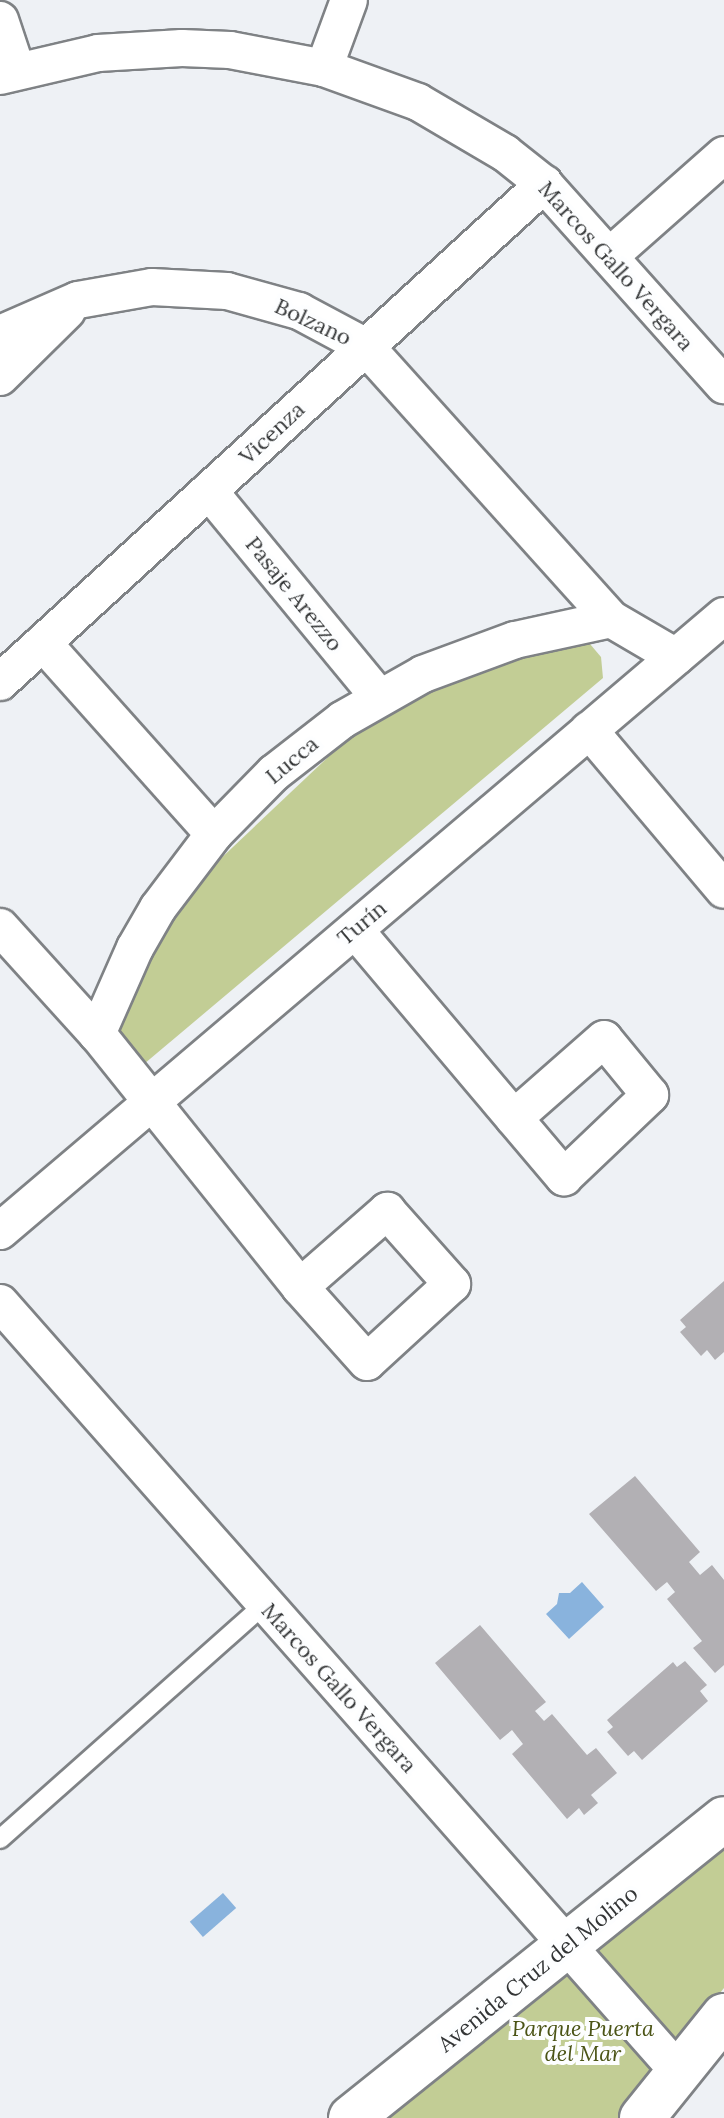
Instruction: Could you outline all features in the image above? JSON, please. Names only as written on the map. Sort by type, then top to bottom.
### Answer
[{"type":"street","points":[[324,68],[349,0]]},
{"type":"street","points":[[0,20],[8,74]]},
{"type":"street","name":"Marcos Gallo Vergara","points":[[8,74],[98,53],[182,48],[277,57],[324,68],[418,102],[505,153],[544,184],[611,255],[724,385]]},
{"type":"street","points":[[611,255],[724,155]]},
{"type":"street","name":"Vicenza","points":[[0,682],[544,184]]},
{"type":"street","name":"Bolzano","points":[[0,334],[78,300],[152,287],[227,291],[299,311],[366,347],[611,619]]},
{"type":"street","points":[[0,377],[78,300]]},
{"type":"street","name":"Pasaje Arezzo","points":[[209,491],[379,697]]},
{"type":"street","name":"Turín","points":[[0,1231],[724,616]]},
{"type":"street","points":[[611,619],[676,657]]},
{"type":"street","name":"Lucca","points":[[97,1034],[143,935],[185,870],[243,802],[307,745],[379,697],[468,655],[551,630],[611,619]]},
{"type":"street","points":[[43,643],[214,834]]},
{"type":"street","points":[[589,730],[724,890]]},
{"type":"street","points":[[0,927],[97,1034],[300,1287]]},
{"type":"street","points":[[355,930],[514,1118]]},
{"type":"street","name":"Marcos Gallo Vergara","points":[[0,1303],[563,1945],[679,2072]]},
{"type":"street","name":"Avenida Cruz del Molino","points":[[351,2118],[724,1819]]},
{"type":"street","points":[[642,2118],[724,2016]]},
{"type":"lane","points":[[0,1839],[265,1604]]},
{"type":"green space","points":[[579,631],[601,657],[603,678],[144,1064],[116,1034],[138,970],[215,864],[362,725],[495,654]]},
{"type":"green space","name":"Parque Puerta del Mar","points":[[724,1835],[724,1988],[620,2118],[361,2118]]},
{"type":"water","points":[[582,1582],[604,1607],[569,1639],[546,1614],[557,1604],[559,1593],[570,1593]]},
{"type":"water","points":[[223,1893],[236,1908],[203,1937],[190,1922]]},
{"type":"building","points":[[724,1281],[724,1352],[715,1360],[707,1350],[701,1356],[680,1332],[686,1327],[680,1320]]},
{"type":"building","points":[[635,1476],[700,1552],[689,1562],[700,1575],[712,1565],[724,1580],[724,1665],[715,1673],[693,1648],[702,1641],[667,1599],[675,1592],[667,1582],[656,1591],[589,1514]]},
{"type":"building","points":[[480,1625],[546,1702],[535,1711],[544,1721],[552,1714],[587,1755],[596,1748],[617,1773],[591,1795],[598,1803],[584,1815],[579,1808],[567,1819],[512,1754],[523,1744],[512,1730],[500,1740],[435,1663]]},
{"type":"building","points":[[685,1661],[707,1685],[700,1691],[708,1701],[642,1760],[634,1751],[628,1756],[607,1732],[613,1727],[607,1720],[673,1662],[677,1667]]}]
